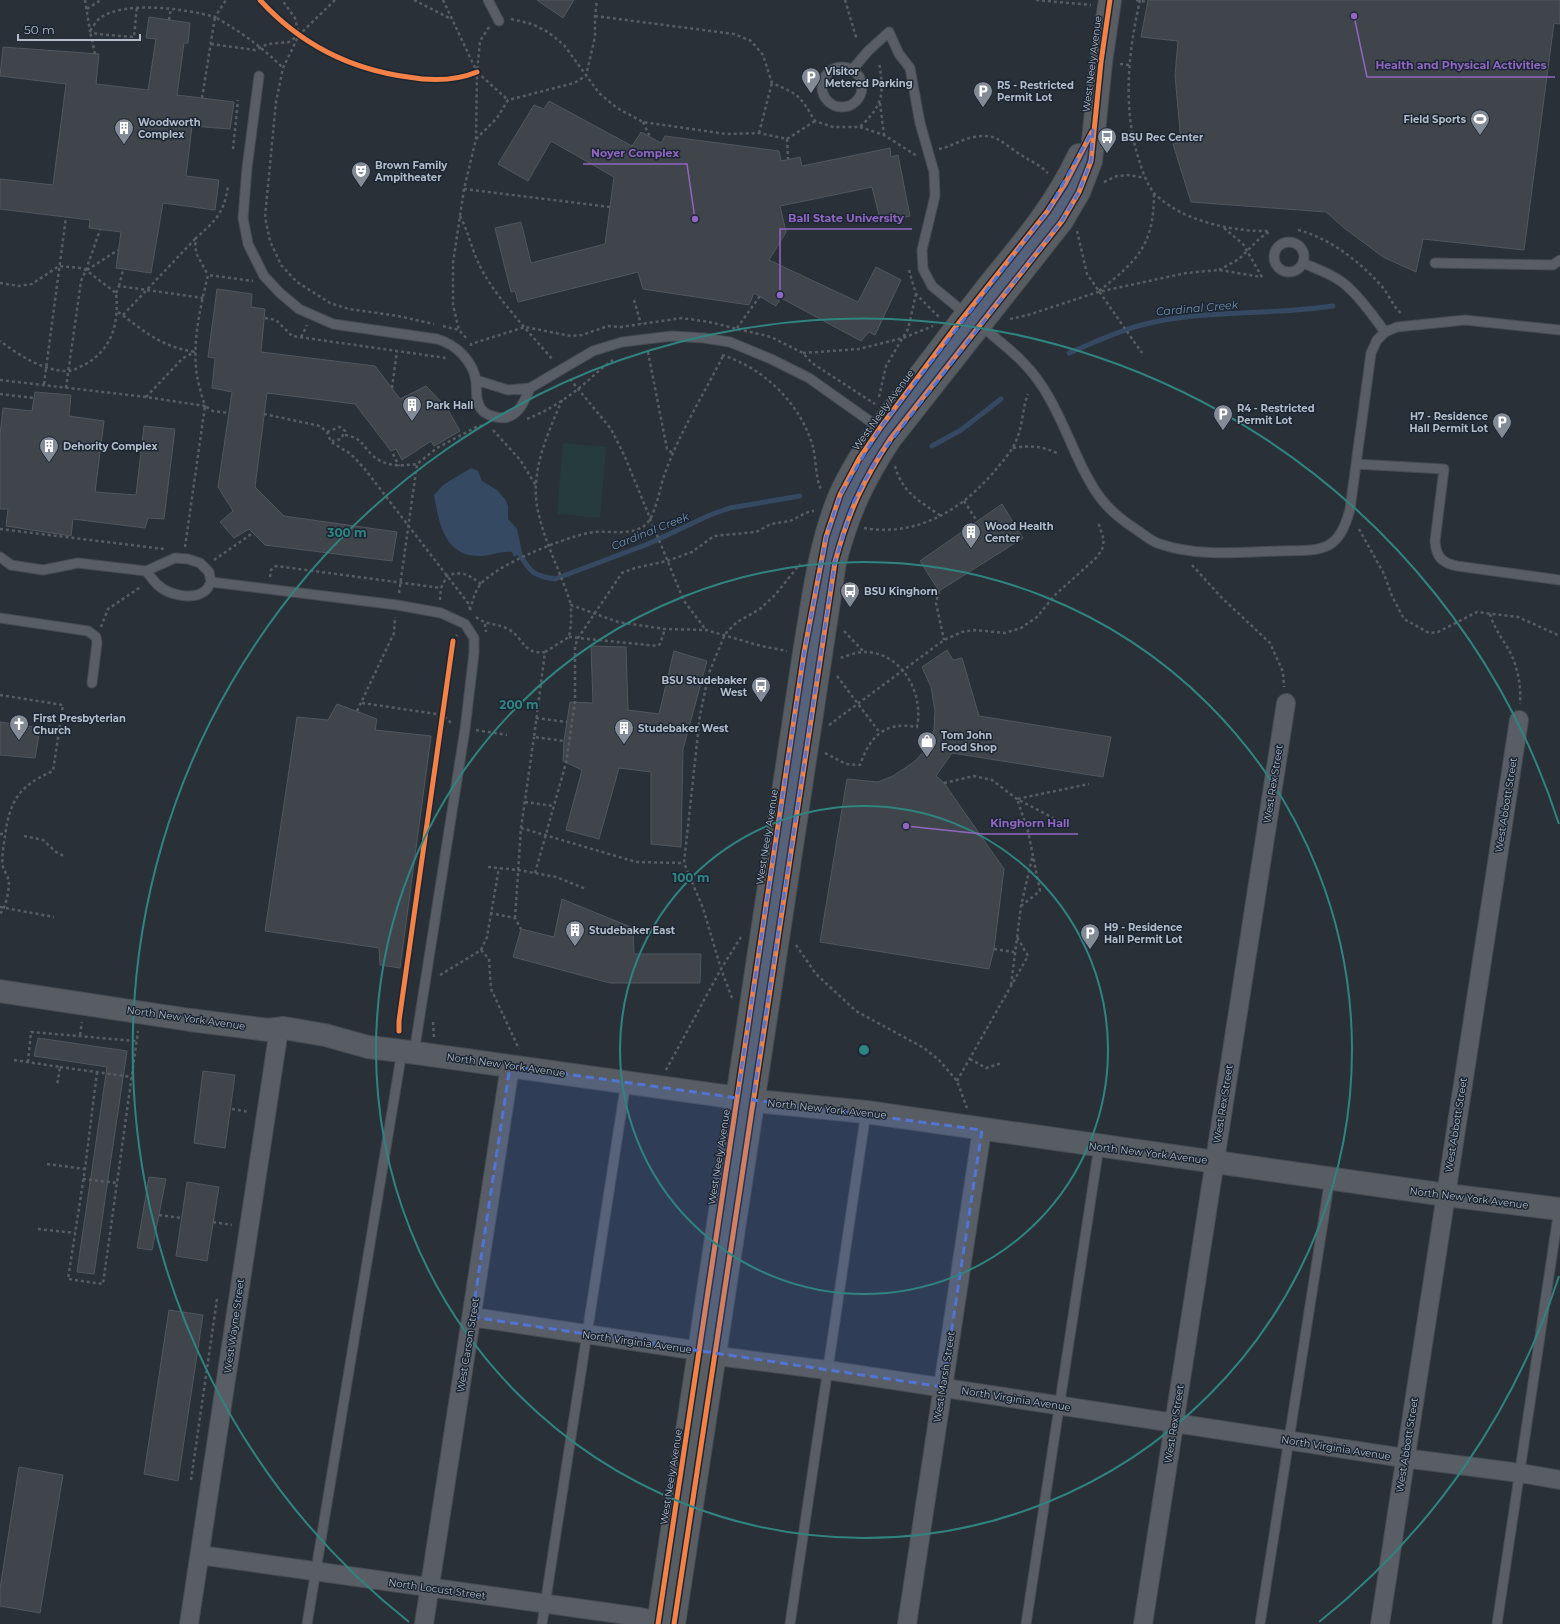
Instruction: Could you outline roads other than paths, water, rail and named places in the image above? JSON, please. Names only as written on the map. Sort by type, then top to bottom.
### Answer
[{"type":"street","name":"West Neely Avenue","points":[[666,1623],[745,1099],[804,653],[826,537],[840,495],[859,459],[886,433],[973,320],[1062,221],[1079,192],[1091,161],[1102,3]]},
{"type":"street","name":"West Rex Street","points":[[1143,1624],[1286,703]]},
{"type":"street","name":"West Abbott Street","points":[[1380,1624],[1404,1458],[1519,720]]},
{"type":"street","name":"North New York Avenue","points":[[0,991],[190,1020],[268,1030],[280,1029],[325,1035],[368,1047],[408,1052],[511,1058],[626,1082],[745,1099],[866,1112],[982,1130],[1215,1161],[1446,1195],[1560,1209]]},
{"type":"street","name":"West Wayne Street","points":[[189,1624],[280,1029]]},
{"type":"street","name":"West Carson Street","points":[[424,1624],[511,1058]]},
{"type":"street","name":"West Marsh Street","points":[[907,1624],[982,1130]]},
{"type":"street","name":"North Virginia Avenue","points":[[472,1317],[943,1387],[1174,1424],[1560,1480]]},
{"type":"street","name":"North Locust Street","points":[[200,1555],[430,1587],[666,1623]]},
{"type":"lane","points":[[488,0],[499,21]]},
{"type":"lane","points":[[852,70],[868,51],[889,32],[899,54],[910,68],[920,123],[934,172],[935,196],[922,250],[923,269],[932,286],[1023,361],[1042,385],[1057,409],[1082,465],[1098,496],[1128,524],[1158,544],[1176,549],[1225,552],[1313,550],[1332,544],[1343,533],[1347,522],[1371,353],[1377,340],[1385,332],[1398,327],[1465,320],[1560,330]]},
{"type":"lane","points":[[846,67],[852,70],[861,79],[862,86],[858,99],[847,106],[834,105],[825,96],[823,90],[825,78],[834,69],[846,67]]},
{"type":"lane","points":[[259,76],[247,168],[243,218],[248,244],[264,276],[280,293],[299,309],[333,324],[449,342],[461,352],[469,363],[476,380],[477,400],[481,409],[490,416],[502,418],[510,416],[518,410],[530,388]]},
{"type":"lane","points":[[1435,263],[1553,265],[1560,260]]},
{"type":"lane","points":[[1303,263],[1327,273],[1348,287],[1365,305],[1385,332]]},
{"type":"lane","points":[[476,380],[508,390],[530,388],[593,351],[622,342],[672,336],[704,338],[730,342],[771,359],[809,378],[886,433]]},
{"type":"lane","points":[[1356,464],[1444,469],[1435,541],[1435,550],[1442,561],[1457,566],[1560,580]]},
{"type":"lane","points":[[0,557],[11,565],[43,570],[78,563],[146,571],[175,558],[188,558],[200,563],[209,572],[211,582],[206,590],[198,594],[184,596],[172,593],[159,586],[146,571]]},
{"type":"lane","points":[[211,582],[397,605],[441,613],[465,624],[474,638],[474,653],[465,729],[314,1572],[307,1624]]},
{"type":"lane","points":[[0,618],[88,631],[96,637],[97,643],[92,683]]},
{"type":"lane","points":[[542,1624],[626,1082]]},
{"type":"lane","points":[[790,1624],[866,1112]]},
{"type":"lane","points":[[1026,1624],[1099,1146]]},
{"type":"lane","points":[[1260,1624],[1290,1441],[1330,1178]]},
{"type":"lane","points":[[1497,1624],[1560,1209]]},
{"type":"water","points":[[471,468],[478,471],[482,481],[497,490],[505,499],[508,506],[508,519],[517,529],[522,552],[514,557],[512,552],[482,556],[470,555],[460,551],[452,545],[446,537],[438,517],[434,495],[443,485]]},
{"type":"waterway","name":"Cardinal Creek","points":[[1069,353],[1122,331],[1154,322],[1176,318],[1288,311],[1333,306]]},
{"type":"waterway","name":"Cardinal Creek","points":[[932,446],[961,430],[1001,399]]},
{"type":"waterway","name":"Cardinal Creek","points":[[519,553],[526,565],[533,572],[555,579],[648,544],[710,515],[730,508],[800,496]]},
{"type":"place","name":"Health and Physical Activities","points":[[1354,16]]},
{"type":"place","name":"Visitor Metered Parking","points":[[811,94]]},
{"type":"place","name":"R5 - Restricted Permit Lot","points":[[983,108]]},
{"type":"place","name":"Field Sports","points":[[1480,136]]},
{"type":"place","name":"Woodworth Complex","points":[[124,145]]},
{"type":"place","name":"BSU Rec Center","points":[[1107,154]]},
{"type":"place","name":"Brown Family Ampitheater","points":[[361,188]]},
{"type":"place","name":"Noyer Complex","points":[[695,219]]},
{"type":"place","name":"Ball State University","points":[[780,295]]},
{"type":"place","name":"Park Hall","points":[[412,422]]},
{"type":"place","name":"R4 - Restricted Permit Lot","points":[[1223,431]]},
{"type":"place","name":"H7 - Residence Hall Permit Lot","points":[[1502,439]]},
{"type":"place","name":"Dehority Complex","points":[[49,463]]},
{"type":"place","name":"Wood Health Center","points":[[971,549]]},
{"type":"place","name":"BSU Kinghorn","points":[[850,608]]},
{"type":"place","name":"BSU Studebaker West","points":[[761,703]]},
{"type":"place","name":"First Presbyterian Church","points":[[19,741]]},
{"type":"place","name":"Studebaker West","points":[[624,745]]},
{"type":"place","name":"Tom John Food Shop","points":[[927,758]]},
{"type":"place","name":"Kinghorn Hall","points":[[906,826]]},
{"type":"place","name":"Studebaker East","points":[[575,947]]},
{"type":"place","name":"H9 - Residence Hall Permit Lot","points":[[1090,950]]}]
